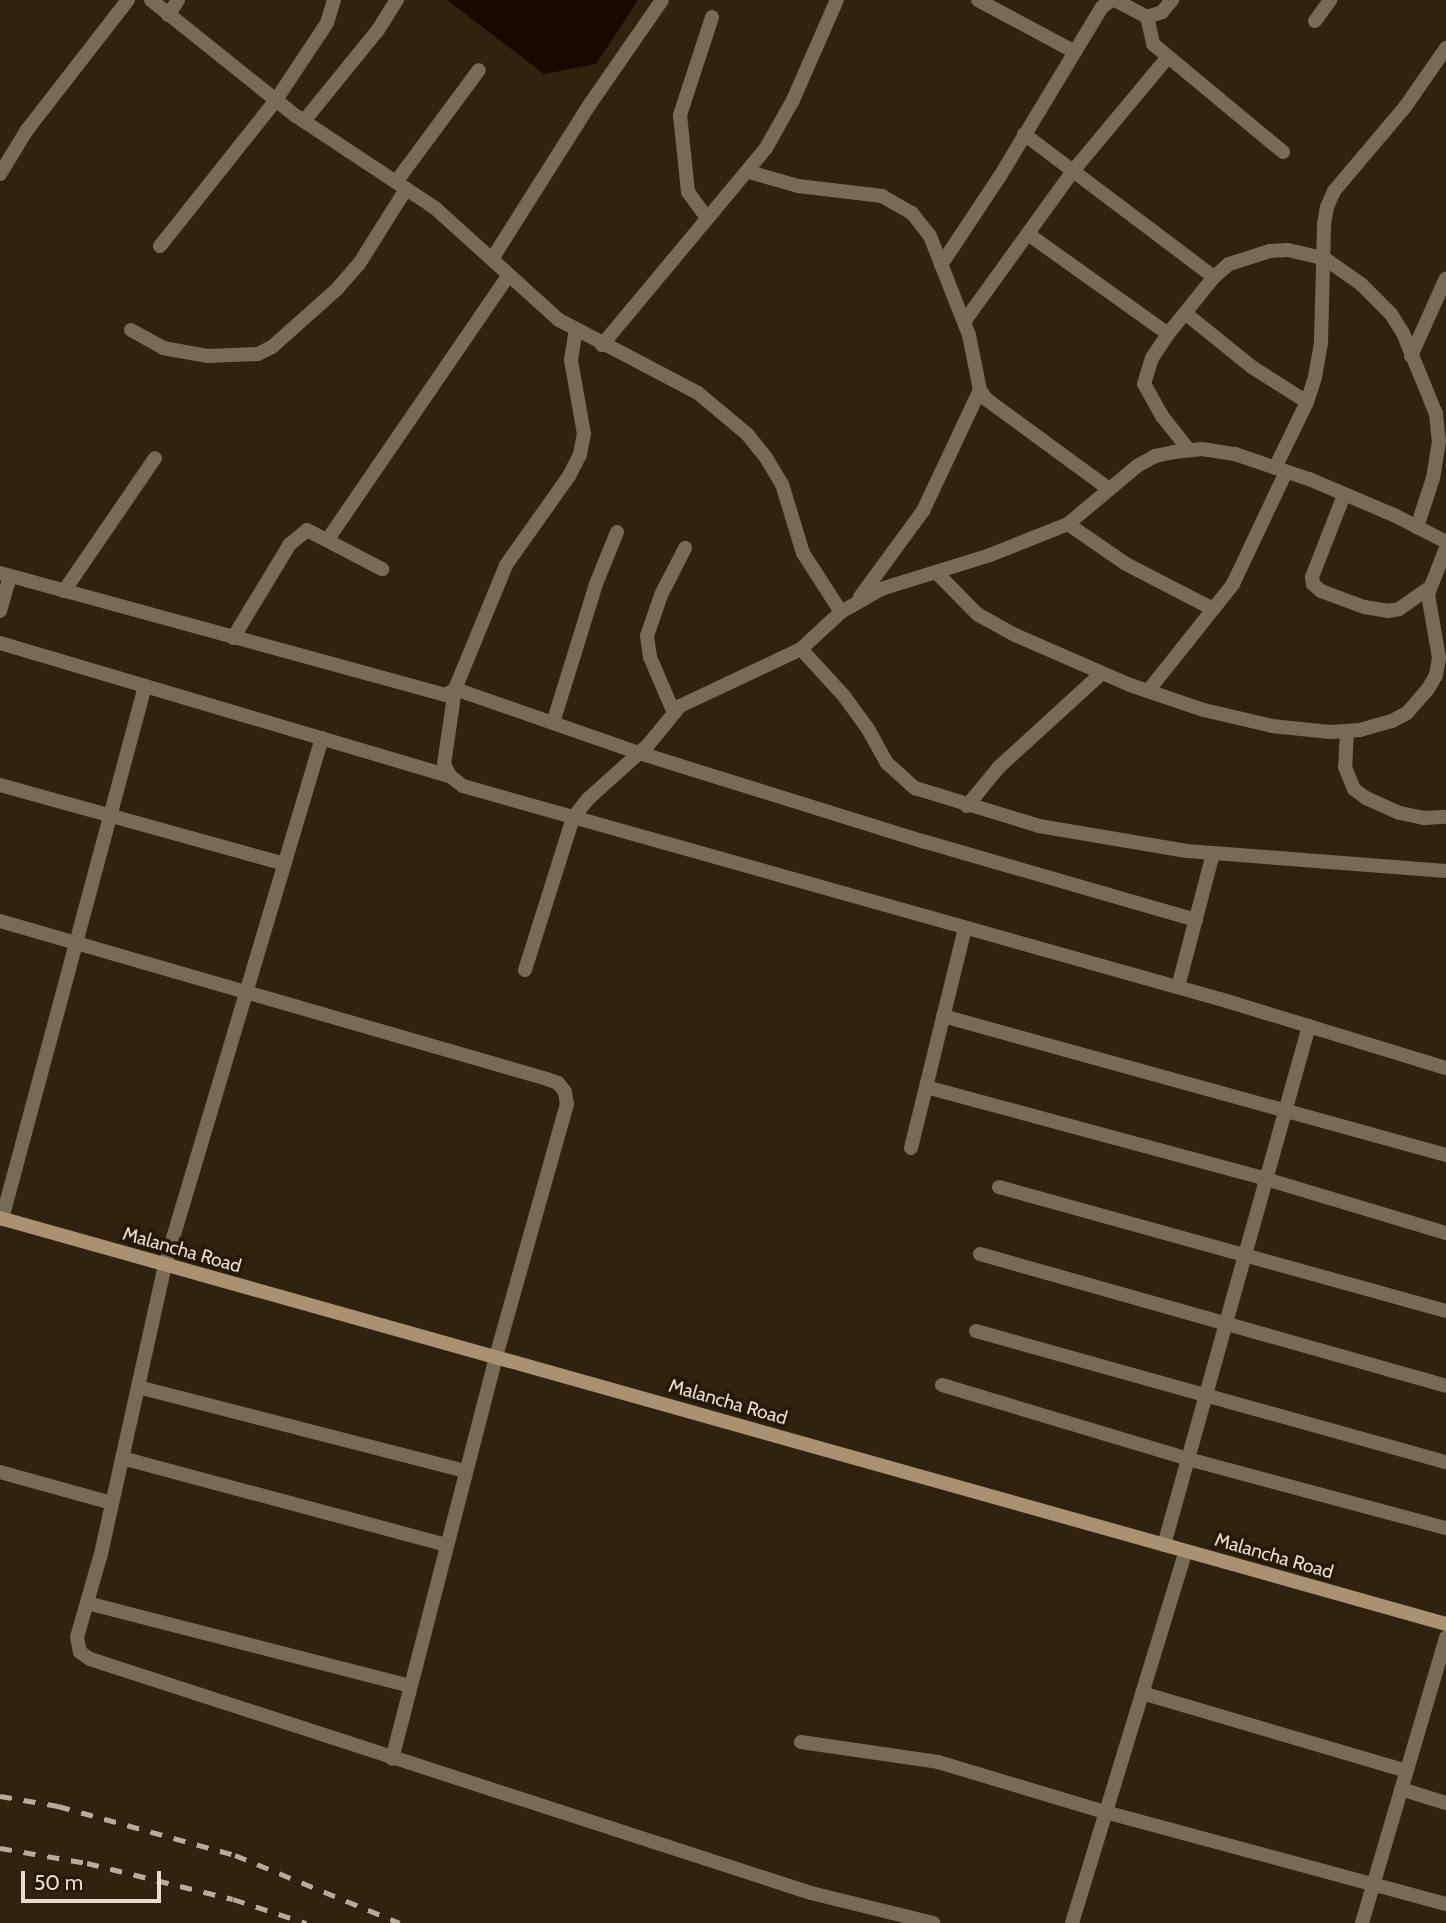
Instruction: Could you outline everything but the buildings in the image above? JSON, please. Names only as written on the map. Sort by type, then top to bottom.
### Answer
[{"type":"main road","name":"Malancha Road","points":[[1,1219],[1446,1624]]},
{"type":"street","points":[[0,174],[27,130],[128,0]]},
{"type":"street","points":[[151,0],[304,121],[435,208],[559,320],[698,394],[747,434],[765,456],[782,484],[803,553],[841,611]]},
{"type":"street","points":[[168,15],[178,0]]},
{"type":"street","points":[[160,246],[276,100],[327,23],[334,0]]},
{"type":"street","points":[[304,121],[378,30],[397,0]]},
{"type":"street","points":[[492,259],[590,104],[662,0]]},
{"type":"street","points":[[602,345],[748,172],[793,100],[837,0]]},
{"type":"street","points":[[978,0],[1074,52]]},
{"type":"street","points":[[941,265],[1102,7],[1113,0],[1147,17],[1162,12],[1172,0]]},
{"type":"street","points":[[1315,21],[1330,0]]},
{"type":"street","points":[[707,218],[688,192],[680,115],[712,16]]},
{"type":"street","points":[[1147,17],[1153,44],[1283,152]]},
{"type":"street","points":[[1148,691],[1233,584],[1307,402],[1321,342],[1324,223],[1334,191],[1405,107],[1446,48]]},
{"type":"street","points":[[964,322],[1073,171],[1168,57]]},
{"type":"street","points":[[131,330],[163,348],[208,356],[258,354],[297,328],[352,272],[401,185],[479,70]]},
{"type":"street","points":[[1024,134],[1214,277]]},
{"type":"street","points":[[748,172],[798,186],[866,193],[893,200],[922,225],[964,322],[981,390],[996,408],[1109,489]]},
{"type":"street","points":[[1028,234],[1168,334]]},
{"type":"street","points":[[1189,450],[1162,416],[1144,384],[1152,358],[1168,334],[1214,277],[1229,264],[1245,256],[1288,250],[1324,258],[1361,284],[1391,314],[1403,333],[1439,428],[1433,478],[1417,527]]},
{"type":"street","points":[[328,539],[509,275]]},
{"type":"street","points":[[1410,356],[1446,278]]},
{"type":"street","points":[[1185,313],[1252,367],[1307,402]]},
{"type":"street","points":[[450,776],[444,764],[444,746],[455,689],[506,565],[569,477],[580,454],[584,434],[571,360],[576,330]]},
{"type":"street","points":[[859,599],[923,511],[981,390]]},
{"type":"street","points":[[525,970],[573,818],[588,799],[639,753],[674,713],[697,697],[801,649],[841,611],[859,599],[1068,524],[1137,466],[1155,456],[1202,449],[1235,454],[1344,495],[1417,527],[1446,545],[1429,588],[1429,607],[1439,658],[1436,676],[1407,713],[1392,721],[1347,731],[1272,726],[1205,710],[1148,691],[1015,635],[977,614],[936,572]]},
{"type":"street","points":[[64,591],[155,458]]},
{"type":"street","points":[[1344,495],[1311,577],[1313,584],[1321,590],[1364,607],[1388,611],[1399,609],[1429,588]]},
{"type":"street","points":[[1068,524],[1126,564],[1213,609]]},
{"type":"street","points":[[233,638],[299,534],[307,530],[382,569]]},
{"type":"street","points":[[552,723],[596,584],[617,532]]},
{"type":"street","points":[[674,713],[650,657],[647,636],[661,595],[685,548]]},
{"type":"street","points":[[0,611],[5,574],[433,694],[446,695],[455,689]]},
{"type":"street","points":[[0,643],[450,776],[463,786],[1178,987],[1446,1068]]},
{"type":"street","points":[[801,649],[844,696],[869,729],[887,763],[902,779],[915,788],[967,806],[1039,826],[1213,854],[1446,871]]},
{"type":"street","points":[[967,806],[999,767],[1102,673]]},
{"type":"street","points":[[1,1219],[145,686]]},
{"type":"street","points":[[455,689],[639,753],[925,842],[1196,920]]},
{"type":"street","points":[[1347,731],[1345,767],[1354,789],[1366,798],[1401,813],[1424,818],[1446,817]]},
{"type":"street","points":[[322,738],[165,1265],[112,1503],[77,1637],[80,1652],[90,1659],[392,1759],[811,1894],[933,1923]]},
{"type":"street","points":[[0,785],[284,864]]},
{"type":"street","points":[[1178,987],[1213,854]]},
{"type":"street","points":[[0,920],[547,1079],[558,1083],[565,1092],[567,1104],[495,1357],[392,1759]]},
{"type":"street","points":[[911,1148],[965,928]]},
{"type":"street","points":[[943,1016],[1446,1155]]},
{"type":"street","points":[[1164,1545],[1309,1026]]},
{"type":"street","points":[[926,1087],[1266,1179],[1446,1233]]},
{"type":"street","points":[[999,1187],[1446,1311]]},
{"type":"street","points":[[980,1254],[1446,1386]]},
{"type":"street","points":[[976,1331],[1446,1462]]},
{"type":"street","points":[[942,1385],[1188,1459],[1446,1528]]},
{"type":"street","points":[[138,1387],[466,1471]]},
{"type":"street","points":[[122,1458],[447,1545]]},
{"type":"street","points":[[0,1472],[112,1503]]},
{"type":"street","points":[[1072,1923],[1186,1551]]},
{"type":"street","points":[[87,1603],[411,1686]]},
{"type":"street","points":[[1362,1923],[1446,1637]]},
{"type":"street","points":[[1142,1693],[1407,1771]]},
{"type":"street","points":[[801,1742],[938,1762],[1105,1812],[1374,1882],[1446,1905]]},
{"type":"street","points":[[1401,1789],[1446,1803]]},
{"type":"shaded area","points":[[447,0],[638,0],[596,64],[544,74]]},
{"type":"railway","points":[[0,1796],[58,1806],[235,1855],[400,1923]]},
{"type":"railway","points":[[0,1848],[87,1863],[233,1899],[306,1923]]}]
